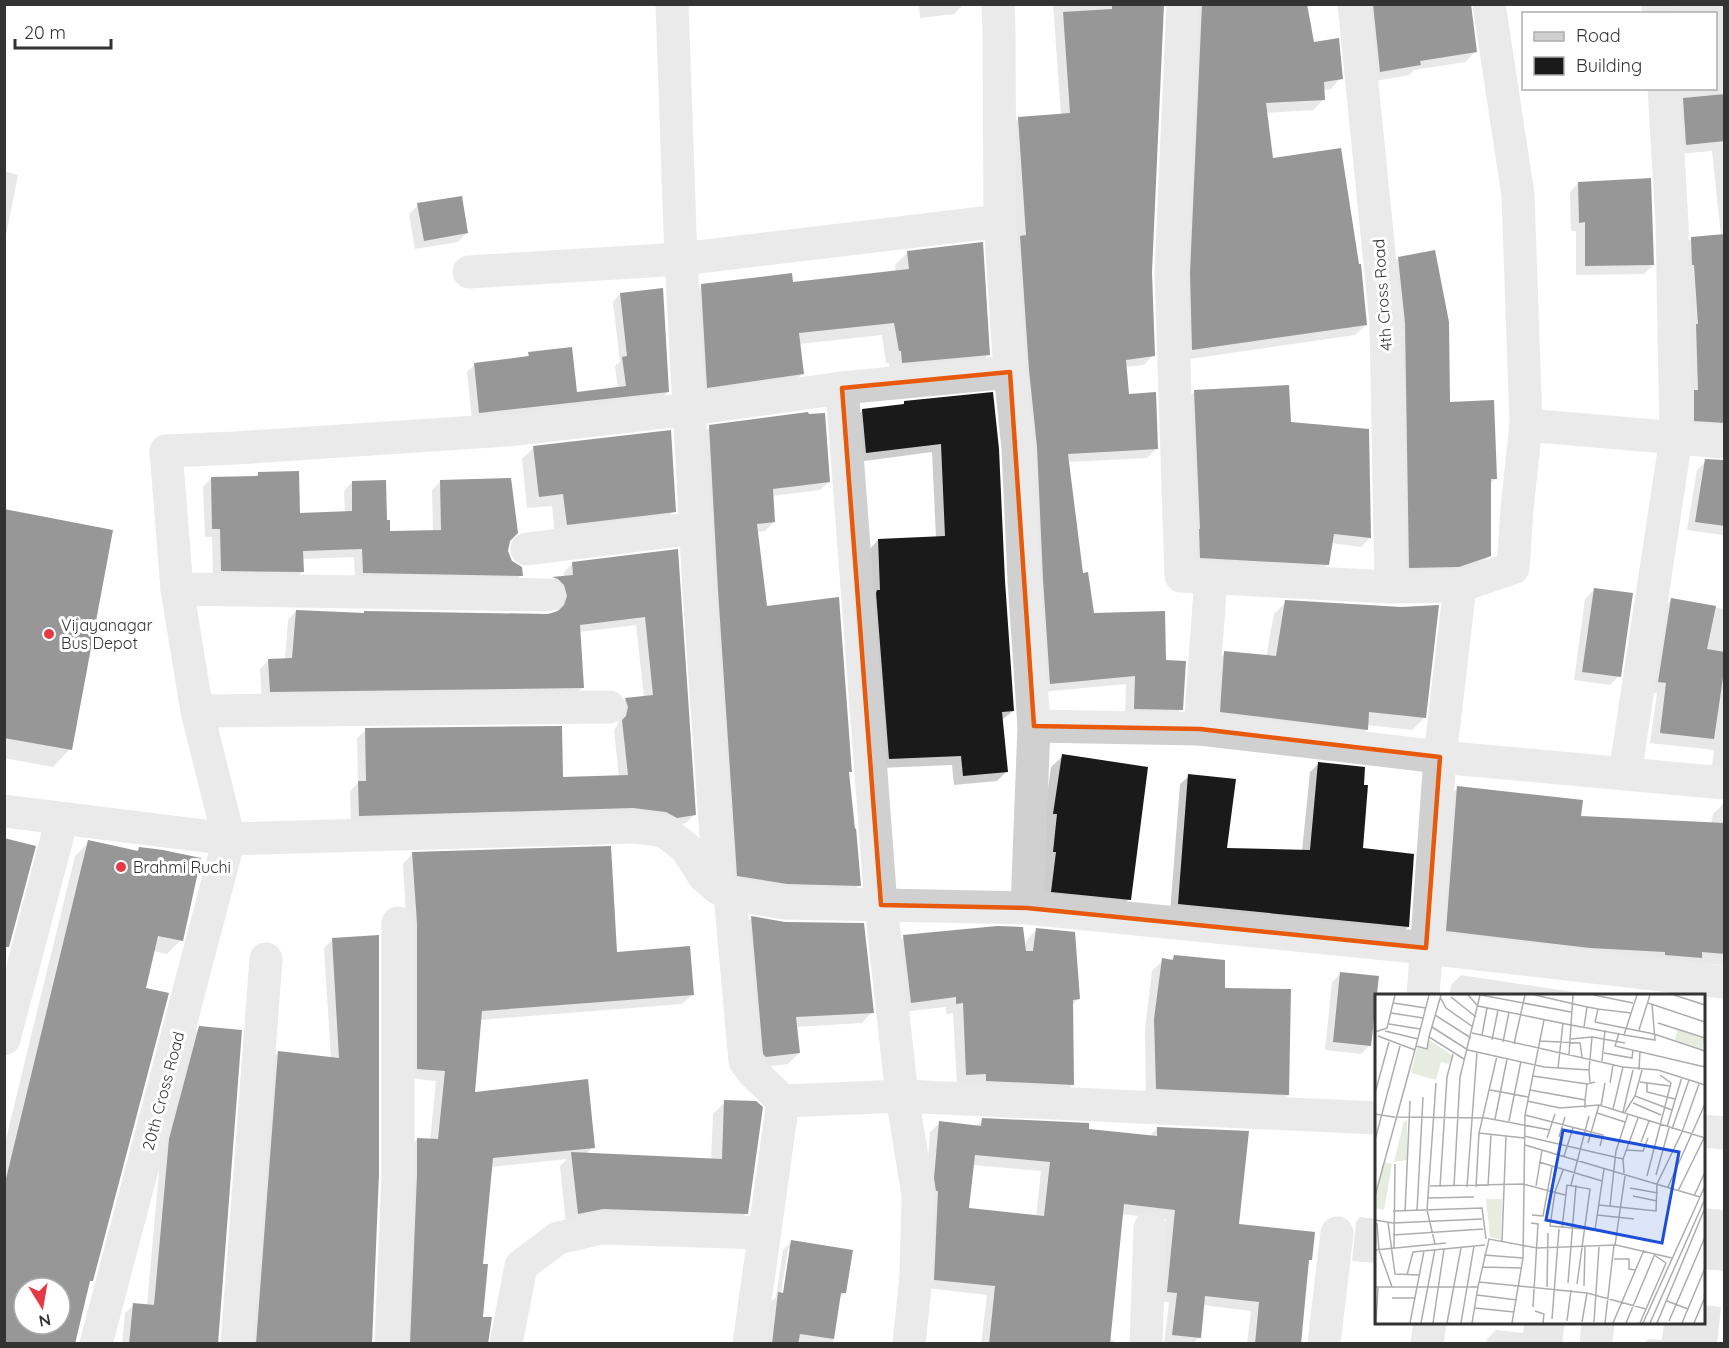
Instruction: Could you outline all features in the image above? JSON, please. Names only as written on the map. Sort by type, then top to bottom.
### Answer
[{"type":"street","points":[[672,4],[681,259],[718,865],[724,891],[745,1061],[783,1101],[902,1096],[1375,1118]]},
{"type":"street","points":[[998,4],[1000,220],[1010,372],[1018,448],[1034,726],[1027,908]]},
{"type":"street","points":[[1183,4],[1171,273],[1181,576],[1390,587],[1460,586],[1513,568],[1526,425],[1518,195],[1489,4]]},
{"type":"street","name":"4th Cross Road","points":[[1353,4],[1386,323],[1390,587]]},
{"type":"street","points":[[1625,774],[1676,438],[1672,223],[1664,90]]},
{"type":"street","points":[[469,272],[681,259],[1000,220]]},
{"type":"street","points":[[229,838],[197,711],[177,589],[166,451],[507,430],[690,409],[842,388],[1010,372]]},
{"type":"street","points":[[842,388],[881,905],[902,1096],[918,1195],[916,1276],[909,1344]]},
{"type":"street","points":[[1526,425],[1725,442]]},
{"type":"street","points":[[527,549],[696,528]]},
{"type":"street","points":[[1200,729],[1211,578]]},
{"type":"street","points":[[1423,994],[1440,757],[1460,586]]},
{"type":"street","points":[[177,589],[548,595]]},
{"type":"street","points":[[197,711],[609,706]]},
{"type":"street","points":[[1034,726],[1200,729],[1440,757],[1725,783]]},
{"type":"street","points":[[4,811],[229,838],[634,827],[664,831],[686,848],[704,876],[724,891],[785,903],[1027,908],[1426,948],[1635,984],[1725,982]]},
{"type":"street","points":[[4,1039],[62,819]]},
{"type":"street","name":"20th Cross Road","points":[[96,1344],[229,838]]},
{"type":"street","points":[[391,1344],[398,1174],[398,923]]},
{"type":"street","points":[[237,1344],[266,959]]},
{"type":"street","points":[[749,1344],[783,1101]]},
{"type":"street","points":[[1705,1131],[1725,1132]]},
{"type":"street","points":[[506,1344],[521,1266],[558,1238],[602,1228],[765,1233]]},
{"type":"street","points":[[1146,1344],[1150,1228]]},
{"type":"street","points":[[1324,1344],[1337,1233]]},
{"type":"street","points":[[1427,1344],[1430,1324]]},
{"type":"street","points":[[1596,1344],[1598,1324]]},
{"type":"highlighted area","points":[[1010,372],[1034,726],[1200,729],[1440,757],[1426,948],[1027,908],[881,905],[842,388]]},
{"type":"building","points":[[1112,4],[1164,4],[1152,272],[1155,356],[1126,360],[1129,394],[1156,392],[1158,449],[1068,454],[1083,573],[1088,572],[1094,613],[1165,611],[1166,660],[1186,661],[1183,710],[1134,709],[1135,676],[1050,684],[1037,447],[1020,236],[1026,235],[1018,117],[1070,113],[1063,12],[1112,9]]},
{"type":"building","points":[[1202,4],[1307,4],[1314,42],[1339,38],[1343,79],[1324,82],[1325,100],[1266,103],[1273,158],[1341,148],[1359,264],[1361,264],[1367,325],[1192,350],[1190,273]]},
{"type":"building","points":[[1373,4],[1471,4],[1477,52],[1420,61],[1421,65],[1380,72]]},
{"type":"building","points":[[1725,94],[1725,141],[1686,145],[1683,98]]},
{"type":"building","points":[[1651,178],[1654,265],[1585,266],[1585,222],[1579,223],[1578,182]]},
{"type":"building","points":[[462,196],[468,233],[424,241],[417,203]]},
{"type":"building","points":[[1725,234],[1725,423],[1694,421],[1694,390],[1698,390],[1696,324],[1698,324],[1691,237]]},
{"type":"building","points":[[983,242],[990,355],[902,363],[894,323],[799,333],[804,374],[707,388],[701,284],[792,273],[793,282],[909,269],[907,251]]},
{"type":"building","points":[[1435,250],[1449,322],[1450,402],[1494,400],[1497,479],[1491,479],[1491,556],[1459,567],[1409,568],[1405,323],[1398,257]]},
{"type":"building","points":[[663,288],[669,392],[479,413],[474,363],[529,356],[528,352],[572,347],[577,392],[626,386],[622,357],[627,356],[620,293]]},
{"type":"building","points":[[1289,385],[1291,422],[1369,429],[1371,538],[1334,534],[1329,565],[1200,558],[1194,390]]},
{"type":"building","points":[[993,392],[999,449],[1014,711],[1002,712],[1008,772],[963,776],[961,756],[889,759],[876,593],[880,590],[878,539],[945,536],[941,444],[866,453],[862,409],[904,404],[904,401]]},
{"type":"building","points":[[808,412],[809,414],[825,413],[830,482],[773,489],[775,522],[757,524],[767,606],[839,597],[852,772],[849,772],[861,886],[787,884],[737,876],[709,425]]},
{"type":"building","points":[[671,430],[676,512],[567,525],[563,494],[539,497],[533,446]]},
{"type":"building","points":[[1705,459],[1725,460],[1725,526],[1695,522]]},
{"type":"building","points":[[299,471],[300,513],[352,511],[352,481],[386,480],[387,520],[390,520],[390,531],[441,530],[440,480],[511,478],[518,533],[510,541],[508,551],[512,561],[522,567],[523,576],[363,573],[362,549],[303,551],[304,572],[221,571],[220,529],[212,529],[211,477],[258,476],[258,472]]},
{"type":"building","name":"Vijayanagar Bus Depot","points":[[4,509],[113,530],[72,750],[4,738]]},
{"type":"building","points":[[678,549],[696,815],[677,818],[666,812],[633,808],[359,816],[358,781],[366,781],[365,728],[562,726],[563,777],[628,775],[622,720],[626,716],[628,707],[625,698],[653,695],[645,617],[580,625],[584,688],[270,692],[268,659],[292,658],[296,610],[364,613],[364,611],[548,614],[558,611],[564,605],[567,596],[564,585],[552,577],[573,575],[572,562]]},
{"type":"building","points":[[1594,588],[1633,593],[1621,677],[1582,672]]},
{"type":"building","points":[[1671,598],[1716,606],[1707,649],[1725,652],[1725,664],[1714,739],[1660,733],[1666,683],[1658,682]]},
{"type":"building","points":[[1285,600],[1401,607],[1439,605],[1426,718],[1369,712],[1368,730],[1220,712],[1224,651],[1276,656]]},
{"type":"building","points":[[1062,754],[1148,767],[1131,900],[1051,892],[1056,852],[1053,852],[1057,814],[1053,814]]},
{"type":"building","points":[[1318,762],[1365,767],[1364,785],[1368,785],[1363,848],[1414,854],[1409,927],[1178,904],[1188,774],[1236,779],[1227,848],[1310,850]]},
{"type":"building","points":[[1457,786],[1583,800],[1581,816],[1725,823],[1725,954],[1702,952],[1702,958],[1665,955],[1665,952],[1590,948],[1446,931]]},
{"type":"building","points":[[4,838],[36,846],[9,947],[4,947]]},
{"type":"building","points":[[88,840],[138,851],[139,847],[201,858],[183,941],[158,936],[146,988],[169,993],[93,1281],[90,1281],[75,1344],[4,1344],[4,1187]]},
{"type":"building","points":[[611,846],[617,952],[690,946],[694,995],[482,1011],[475,1092],[588,1079],[595,1148],[493,1158],[483,1264],[488,1264],[483,1317],[492,1317],[488,1344],[410,1344],[417,1138],[438,1139],[445,1071],[417,1069],[417,923],[412,852]]},
{"type":"building","points":[[751,916],[785,922],[864,923],[874,1013],[796,1017],[800,1053],[766,1057],[763,1054]]},
{"type":"building","points":[[997,926],[1023,927],[1026,951],[1033,951],[1036,928],[1075,932],[1080,999],[1073,1000],[1074,1085],[986,1081],[986,1074],[966,1075],[963,1003],[956,1004],[956,997],[911,1003],[903,935]]},
{"type":"building","points":[[379,935],[379,1174],[372,1344],[256,1344],[278,1051],[339,1058],[332,938]]},
{"type":"building","points":[[1174,955],[1225,960],[1225,988],[1291,989],[1289,1095],[1156,1089],[1154,1019],[1162,958],[1173,960]]},
{"type":"building","points":[[1340,972],[1379,976],[1377,994],[1375,994],[1371,1046],[1333,1042]]},
{"type":"building","points":[[199,1026],[242,1030],[218,1344],[129,1344],[133,1303],[154,1305],[169,1139]]},
{"type":"building","points":[[724,1100],[756,1101],[763,1107],[748,1214],[603,1209],[578,1214],[571,1152],[722,1159]]},
{"type":"building","points":[[982,1118],[1089,1123],[1089,1129],[1157,1136],[1157,1127],[1249,1131],[1239,1224],[1315,1232],[1312,1260],[1309,1260],[1301,1344],[1255,1344],[1259,1302],[1205,1296],[1201,1338],[1172,1335],[1177,1293],[1167,1292],[1175,1210],[1124,1204],[1110,1344],[989,1344],[995,1286],[934,1280],[938,1191],[936,1191],[934,1178],[939,1121],[981,1126]],"holes":[[[975,1155],[1050,1162],[1044,1216],[969,1208]]]},
{"type":"building","points":[[791,1240],[853,1250],[846,1293],[841,1293],[834,1339],[800,1334],[798,1344],[772,1344],[778,1292],[783,1293]]},
{"type":"place","name":"Vijayanagar Bus Depot","points":[[49,634]]},
{"type":"place","name":"Brahmi Ruchi","points":[[121,867]]}]
